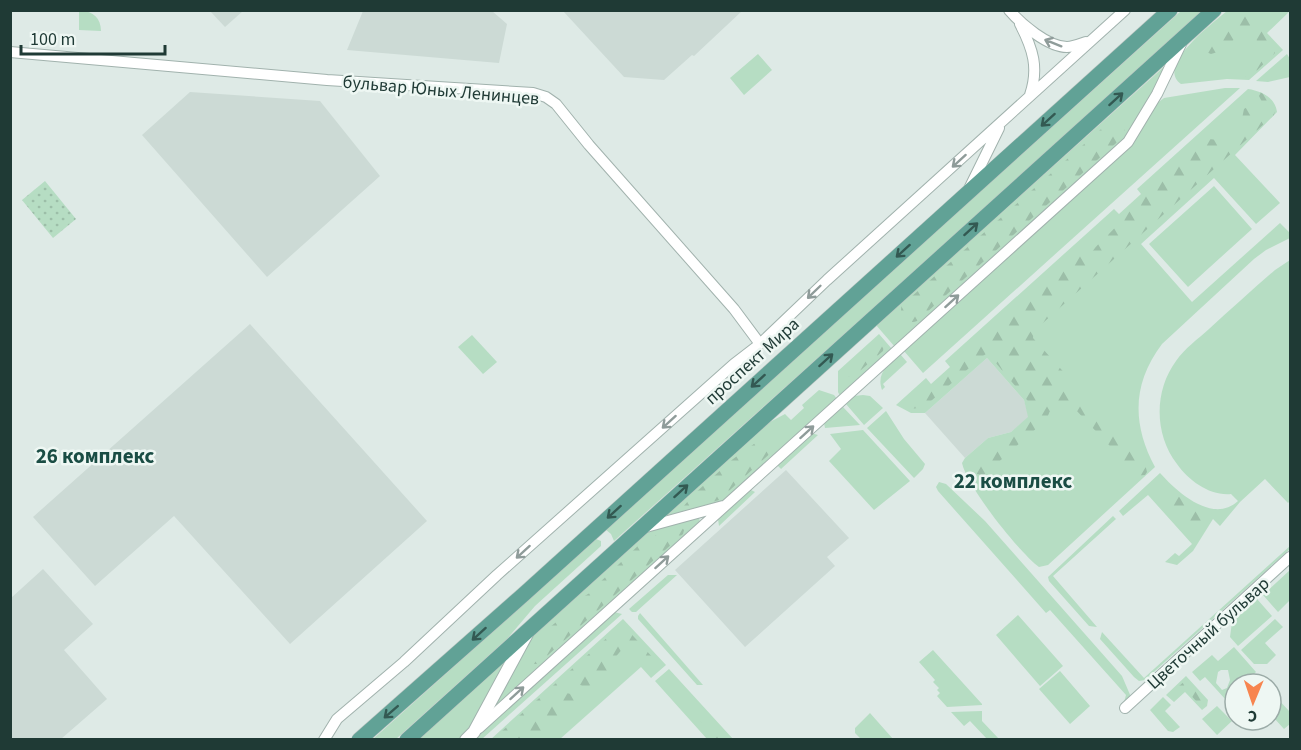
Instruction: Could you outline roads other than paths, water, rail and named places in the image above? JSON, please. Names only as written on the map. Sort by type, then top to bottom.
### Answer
[{"type":"main road","name":"проспект Мира","points":[[359,740],[1170,10]]},
{"type":"main road","points":[[407,740],[1214,10]]},
{"type":"main road","points":[[588,536],[596,534],[606,539],[609,549],[607,558]]},
{"type":"street","points":[[1009,10],[1019,22],[1029,42],[1036,74],[1030,96]]},
{"type":"street","points":[[324,740],[337,719],[404,662],[497,575],[734,364],[760,344],[827,280],[1125,10]]},
{"type":"street","points":[[1019,22],[1043,38],[1065,47],[1092,40]]},
{"type":"street","points":[[470,736],[1128,142],[1157,94],[1183,39]]},
{"type":"street","name":"бульвар Юных Ленинцев","points":[[10,52],[321,80],[533,93],[546,97],[556,104],[602,160],[734,309],[760,344]]},
{"type":"street","points":[[966,195],[1002,122]]},
{"type":"street","points":[[640,529],[727,505]]},
{"type":"street","name":"Цветочный бульвар","points":[[1125,708],[1290,557]]},
{"type":"street","points":[[470,736],[532,625]]},
{"type":"district","name":"26 комплекс","points":[[95,456]]},
{"type":"district","name":"22 комплекс","points":[[1013,481]]}]
